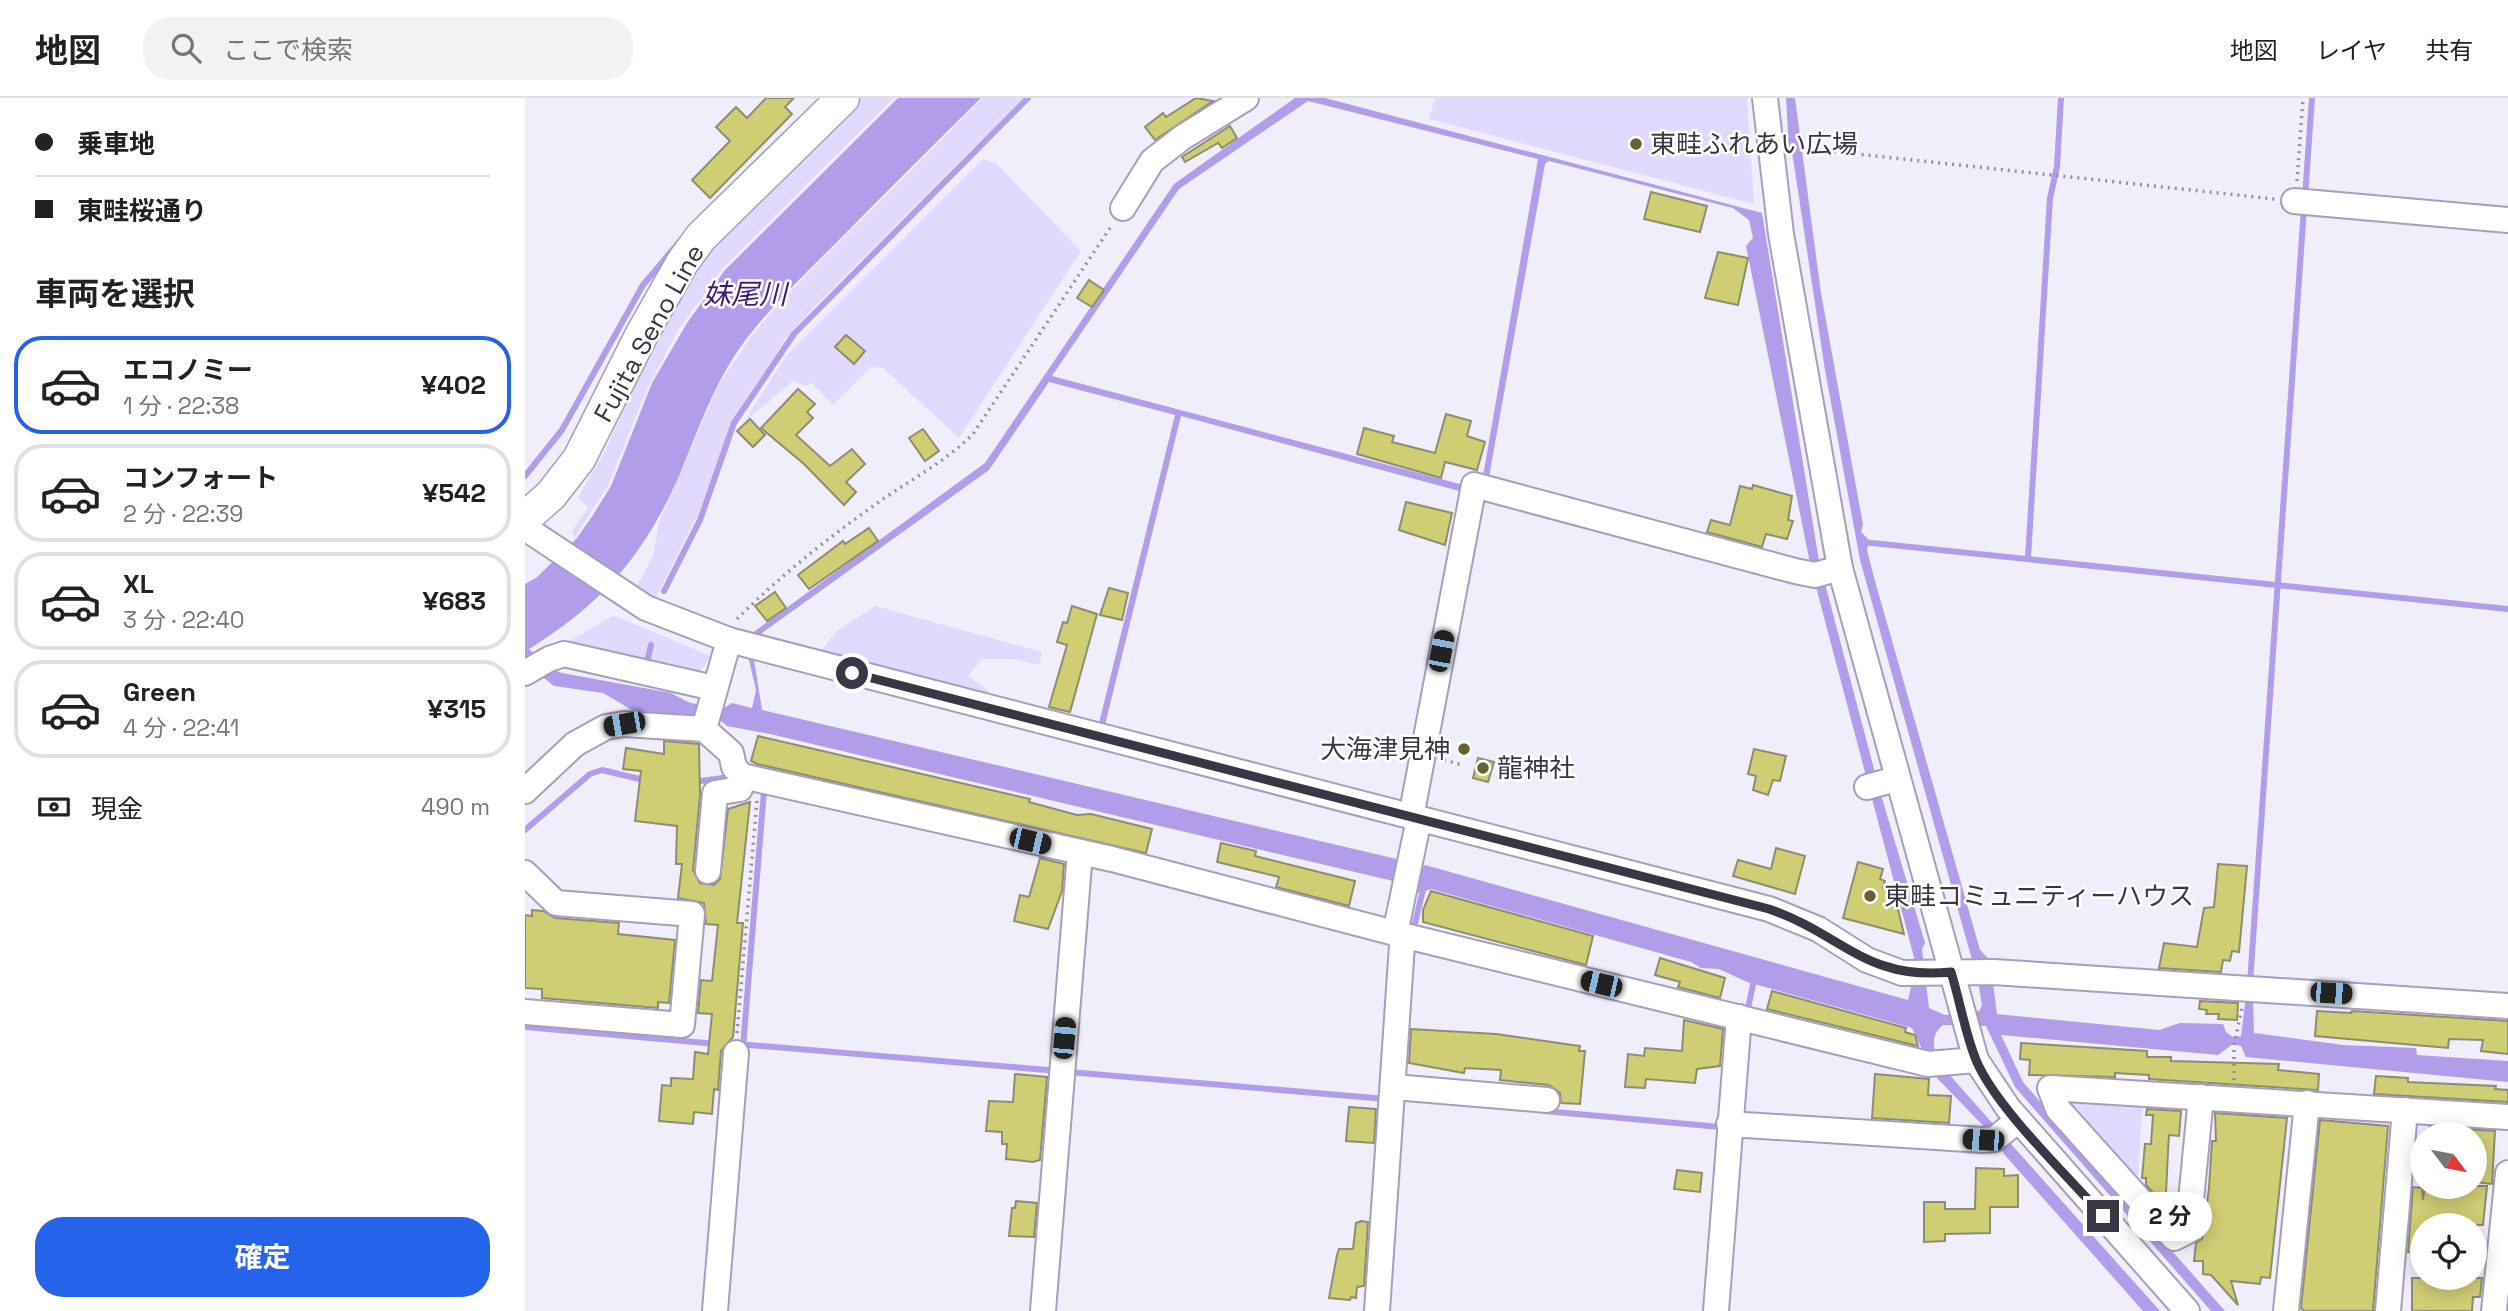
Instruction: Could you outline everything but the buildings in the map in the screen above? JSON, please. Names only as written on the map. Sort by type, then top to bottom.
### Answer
[{"type":"main road","name":"Fujita Seno Line","points":[[525,518],[551,495],[579,459],[642,334],[682,263],[701,237],[843,98]]},
{"type":"street","points":[[1123,208],[1152,162],[1184,137],[1246,98]]},
{"type":"street","points":[[1765,98],[1826,572],[1882,783],[1974,972],[1966,1020],[1976,1060],[1996,1094],[2187,1311]]},
{"type":"street","points":[[2301,200],[2508,220]]},
{"type":"street","points":[[1377,1311],[1408,937],[1397,924],[1478,490],[1826,572]]},
{"type":"street","points":[[525,528],[621,593],[673,620],[729,640],[1769,909],[1806,924],[1883,968],[1917,974],[1974,972],[2508,1006]]},
{"type":"street","points":[[708,710],[729,640]]},
{"type":"street","points":[[525,673],[549,659],[565,654],[708,710],[731,753],[734,767],[749,777],[1080,852],[1408,937],[1936,1063],[1976,1060]]},
{"type":"street","points":[[525,790],[575,744],[607,727],[708,710]]},
{"type":"street","points":[[708,871],[715,793],[740,789],[749,777]]},
{"type":"street","points":[[1043,1311],[1080,852]]},
{"type":"street","points":[[525,873],[556,903],[692,914],[682,1025],[525,1012]]},
{"type":"street","points":[[1716,1311],[1745,1018]]},
{"type":"street","points":[[715,1311],[736,1046]]},
{"type":"street","points":[[2201,1097],[2188,1231],[2174,1238],[2058,1109],[2050,1088],[2232,1098],[2508,1117]]},
{"type":"street","points":[[1397,1092],[1547,1100]]},
{"type":"street","points":[[2286,1311],[2307,1103]]},
{"type":"street","points":[[2388,1311],[2405,1110]]},
{"type":"street","points":[[1735,1124],[1983,1140],[1995,1139],[2018,1120]]},
{"type":"street","points":[[2494,1311],[2508,1173]]},
{"type":"path","points":[[1801,147],[2059,177],[2301,200],[2303,98]]},
{"type":"path","points":[[729,640],[734,621],[769,587],[886,497],[951,455],[973,435],[1123,208]]},
{"type":"path","points":[[1440,759],[1462,765]]},
{"type":"path","points":[[736,1046],[758,803],[749,777]]},
{"type":"path","points":[[2232,1098],[2236,1035]]},
{"type":"shaded area","points":[[853,98],[894,98],[723,268],[679,329],[647,389],[608,486],[575,537],[572,531],[588,508],[578,497],[605,451],[661,327],[693,279],[700,249]]},
{"type":"shaded area","points":[[983,98],[1023,98],[786,338],[735,417],[698,514],[655,599],[636,588],[653,556],[659,522],[718,386],[751,336],[784,298]]},
{"type":"shaded area","name":"東畦ふれあい広場","points":[[1435,98],[1747,98],[1754,204],[1429,119]]},
{"type":"shaded area","points":[[983,159],[996,163],[1081,251],[959,438],[883,368],[871,367],[833,405],[812,383],[805,386],[793,381],[744,422],[785,357]]},
{"type":"shaded area","points":[[875,606],[1042,652],[1039,665],[1014,659],[982,659],[968,676],[989,691],[985,696],[820,652],[837,631]]},
{"type":"shaded area","points":[[612,616],[711,656],[701,670],[688,674],[563,645]]},
{"type":"shaded area","points":[[2070,1095],[2143,1099],[2137,1188],[2064,1110]]},
{"type":"water","name":"妹尾川","points":[[898,98],[981,98],[757,325],[726,371],[679,476],[651,530],[635,554],[599,595],[578,614],[529,649],[554,670],[562,673],[671,693],[690,703],[724,708],[732,703],[752,708],[756,690],[744,639],[985,463],[1174,184],[1295,98],[1325,98],[1762,213],[1819,561],[1879,788],[1925,943],[1922,949],[1929,1008],[1945,1015],[1979,1011],[1982,1006],[1978,981],[1860,560],[1825,370],[1793,158],[1786,136],[1786,98],[1795,98],[1821,293],[1863,525],[1861,532],[1869,540],[1867,550],[1875,581],[1980,950],[1990,960],[1997,1014],[2159,1030],[2180,1023],[2223,1024],[2226,1032],[2233,1037],[2241,1036],[2246,996],[2253,997],[2254,1033],[2343,1045],[2416,1048],[2417,1055],[2508,1061],[2508,1082],[2246,1057],[2241,1046],[2233,1044],[2218,1055],[2001,1035],[2023,1082],[2225,1311],[2211,1311],[2015,1087],[1986,1026],[1943,1025],[1935,1036],[1934,1048],[1946,1071],[2160,1311],[2143,1311],[2004,1154],[1999,1142],[1934,1075],[1912,1028],[1747,982],[1719,969],[1701,968],[1691,962],[1431,889],[1419,893],[1414,887],[1393,881],[727,726],[721,721],[632,710],[603,693],[554,686],[525,663],[525,584],[536,578],[577,538],[593,515],[611,486],[652,383],[687,323],[725,270]],"holes":[[[1308,101],[1538,159],[1483,476],[1475,488],[1052,376],[1179,189]],[[1549,161],[1733,208],[1749,220],[1753,238],[1746,246],[1810,563],[1489,477],[1545,164]],[[1049,382],[1175,415],[1099,723],[1105,725],[1181,416],[1816,587],[1916,965],[1908,1000],[1425,865],[1419,871],[1401,860],[762,710],[751,641],[989,470]]]},
{"type":"waterway","points":[[664,591],[700,520],[734,423],[794,334],[1028,98]]},
{"type":"waterway","points":[[2028,558],[2050,198],[2057,167],[2061,98]]},
{"type":"waterway","points":[[2305,197],[2312,98]]},
{"type":"waterway","points":[[2250,983],[2304,208]]},
{"type":"waterway","points":[[525,476],[562,430],[643,285],[680,241]]},
{"type":"waterway","points":[[1862,542],[2508,609]]},
{"type":"waterway","points":[[648,658],[651,645]]},
{"type":"waterway","points":[[525,830],[590,774],[602,770],[648,781]]},
{"type":"waterway","points":[[693,782],[730,777]]},
{"type":"waterway","points":[[743,1047],[764,791]]},
{"type":"waterway","points":[[1413,932],[1424,885]]},
{"type":"waterway","points":[[1747,1013],[1755,975]]},
{"type":"waterway","points":[[525,1027],[717,1044]]},
{"type":"waterway","points":[[738,1044],[1059,1071]]},
{"type":"waterway","points":[[1069,1072],[1386,1099]]},
{"type":"waterway","points":[[1544,1111],[1720,1127]]},
{"type":"place","name":"東畦ふれあい広場","points":[[1636,144]]},
{"type":"place","name":"大海津見神","points":[[1464,749]]},
{"type":"place","name":"龍神社","points":[[1483,768]]},
{"type":"place","name":"東畦コミュニティーハウス","points":[[1870,896]]},
{"type":"route","points":[[852,673],[1769,909],[1818,929],[1854,954],[1883,968],[1922,975],[1951,972],[1976,1060],[1986,1078],[1996,1094],[2103,1216]]}]
